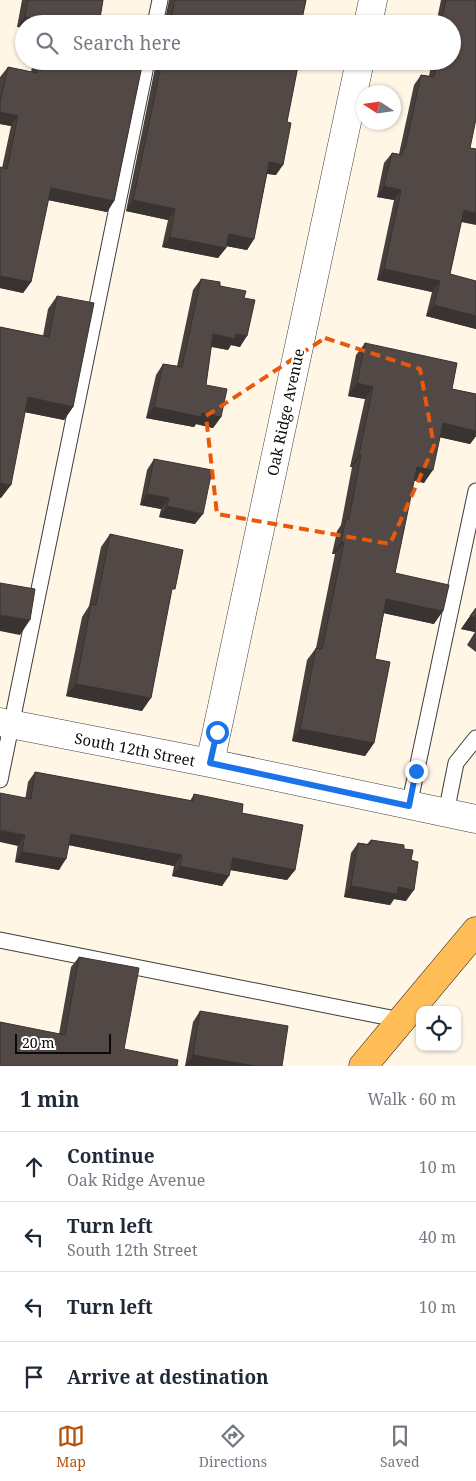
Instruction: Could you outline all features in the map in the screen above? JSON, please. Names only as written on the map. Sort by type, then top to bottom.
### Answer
[{"type":"main road","points":[[363,1066],[476,931]]},
{"type":"street","points":[[370,15],[373,0]]},
{"type":"street","name":"Oak Ridge Avenue","points":[[210,763],[358,70]]},
{"type":"street","name":"South 12th Street","points":[[6,723],[210,763],[476,819]]},
{"type":"lane","points":[[157,15],[160,0]]},
{"type":"lane","points":[[0,780],[6,723],[145,70]]},
{"type":"lane","points":[[409,806],[476,491]]},
{"type":"lane","points":[[446,813],[456,764],[476,739]]},
{"type":"lane","points":[[0,940],[401,1020]]},
{"type":"highlighted area","points":[[325,338],[420,369],[434,446],[390,544],[217,514],[206,416]]},
{"type":"building","points":[[28,0],[103,0],[100,15],[25,15]]},
{"type":"building","points":[[175,0],[306,0],[303,15],[172,15]]},
{"type":"building","points":[[446,0],[476,0],[476,119],[470,148],[476,149],[476,213],[464,210],[450,274],[476,281],[476,316],[434,305],[440,281],[384,269],[401,190],[384,186],[392,153],[402,155],[403,149],[405,149],[421,75],[434,77],[435,70],[461,70],[461,15],[443,15]]},
{"type":"building","points":[[8,67],[15,70],[37,73],[38,70],[141,70],[114,201],[51,188],[31,282],[0,276],[0,167],[7,169],[18,116],[0,112],[0,102]]},
{"type":"building","points":[[160,70],[297,70],[287,122],[291,123],[283,165],[269,162],[254,239],[229,234],[226,248],[170,237],[175,209],[133,200]]},
{"type":"building","points":[[201,279],[220,282],[220,286],[246,291],[244,298],[255,300],[247,336],[236,334],[235,339],[213,334],[206,385],[227,389],[221,417],[202,413],[201,417],[154,407],[163,364],[182,367]]},
{"type":"building","points":[[57,296],[94,303],[73,407],[28,397],[11,485],[0,483],[0,327],[49,337]]},
{"type":"building","points":[[365,343],[457,363],[452,389],[476,394],[476,431],[443,423],[433,470],[417,467],[395,573],[449,585],[443,611],[386,599],[375,659],[390,662],[374,743],[300,729],[316,648],[322,649],[344,542],[341,542],[346,519],[349,519],[361,455],[359,455],[373,387],[357,383]]},
{"type":"building","points":[[154,459],[212,470],[203,514],[167,506],[169,498],[147,494]]},
{"type":"building","points":[[110,534],[183,550],[175,589],[172,589],[151,698],[76,684],[91,604],[96,605]]},
{"type":"building","points":[[0,583],[35,589],[30,620],[0,615]]},
{"type":"building","points":[[476,608],[476,618],[470,616]]},
{"type":"building","points":[[35,772],[193,801],[194,794],[243,804],[242,813],[303,825],[295,870],[233,858],[229,876],[180,866],[182,855],[71,834],[66,859],[22,852],[25,835],[0,830],[0,793],[31,799]]},
{"type":"building","points":[[371,840],[404,845],[404,849],[413,850],[411,860],[418,862],[414,890],[398,887],[397,894],[351,886],[358,843],[370,845]]},
{"type":"building","points":[[79,957],[139,968],[124,1049],[178,1060],[177,1066],[0,1066],[0,1022],[65,1035]]},
{"type":"building","points":[[200,1011],[288,1026],[282,1066],[255,1066],[193,1055]]},
{"type":"route","points":[[217,732],[210,763],[409,806],[416,771]]}]
